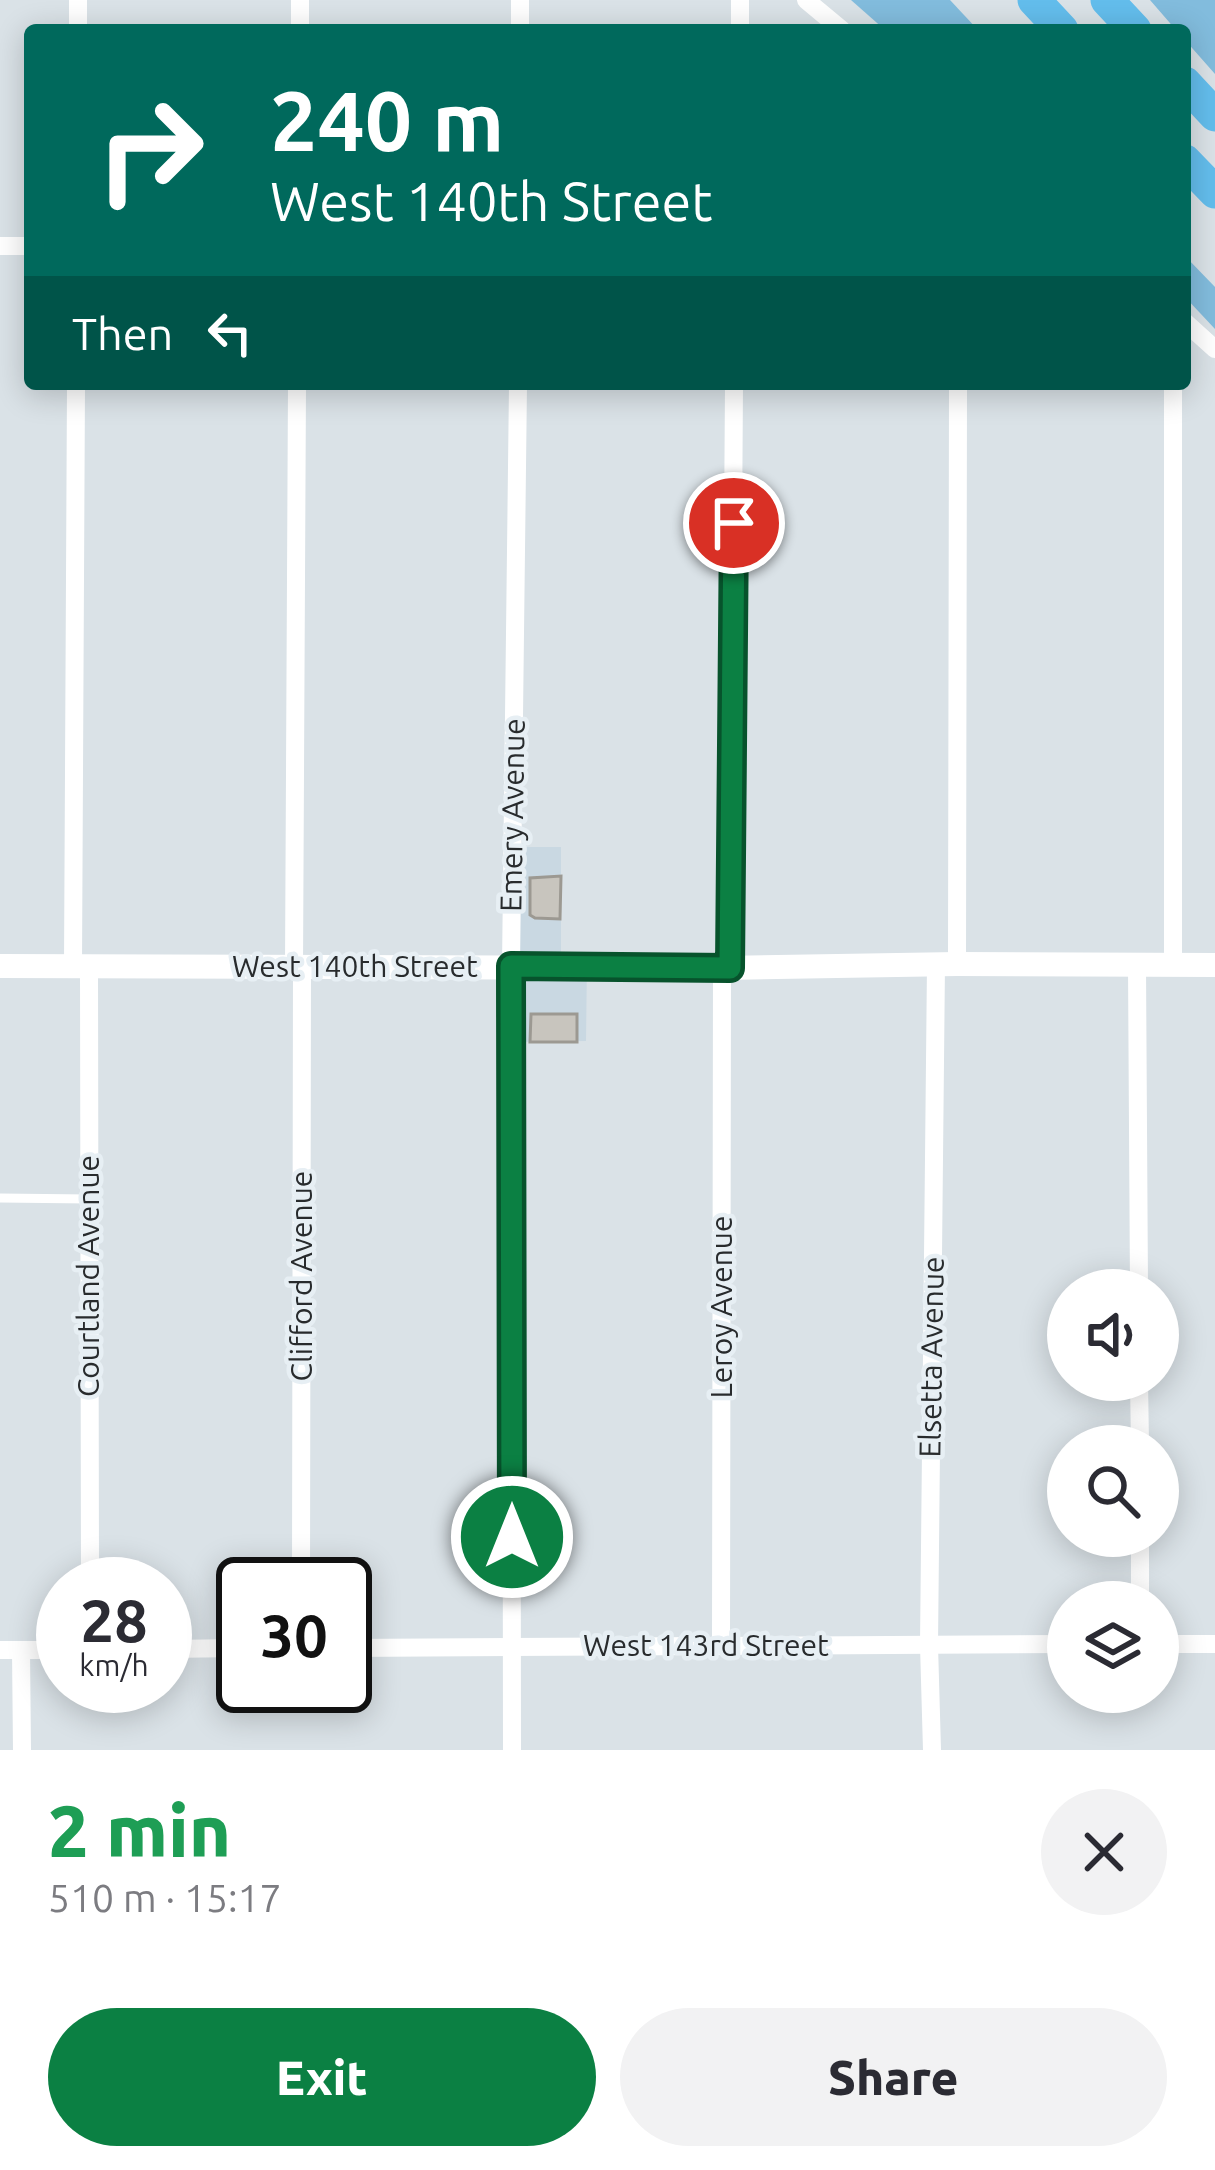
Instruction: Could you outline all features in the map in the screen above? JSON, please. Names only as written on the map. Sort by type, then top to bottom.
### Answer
[{"type":"highway","points":[[1110,0],[1130,24]]},
{"type":"highway","points":[[1191,89],[1215,115]]},
{"type":"highway","points":[[1191,167],[1215,193]]},
{"type":"street","points":[[806,0],[835,24]]},
{"type":"street","points":[[1191,327],[1215,349]]},
{"type":"street","name":"Courtland Avenue","points":[[76,390],[90,1557]]},
{"type":"street","name":"Clifford Avenue","points":[[297,390],[301,1557]]},
{"type":"street","name":"Emery Avenue","points":[[512,1750],[511,966],[518,390]]},
{"type":"street","name":"Leroy Avenue","points":[[721,1646],[734,390]]},
{"type":"street","name":"Elsetta Avenue","points":[[932,1750],[929,1645],[958,390]]},
{"type":"street","points":[[1173,390],[1173,965]]},
{"type":"street","name":"West 140th Street","points":[[0,967],[1215,965]]},
{"type":"street","points":[[1137,966],[1139,1269]]},
{"type":"street","points":[[1179,1644],[1215,1643]]},
{"type":"street","name":"West 143rd Street","points":[[372,1648],[1047,1644]]},
{"type":"street","points":[[10,1650],[22,1750]]},
{"type":"lane","points":[[0,1198],[89,1199]]},
{"type":"shaded area","points":[[851,0],[950,0],[972,24],[878,24]]},
{"type":"shaded area","points":[[1150,0],[1215,0],[1215,74],[1191,47],[1191,24],[1171,24]]},
{"type":"shaded area","points":[[1191,262],[1215,287],[1215,329],[1191,303]]},
{"type":"shaded area","points":[[517,847],[561,847],[561,960],[587,961],[586,1041],[516,1042]]},
{"type":"building","points":[[561,876],[560,919],[530,915],[530,878]]},
{"type":"building","points":[[531,1014],[577,1014],[577,1042],[530,1042]]},
{"type":"route","points":[[512,1537],[511,966],[730,968],[734,523]]}]
